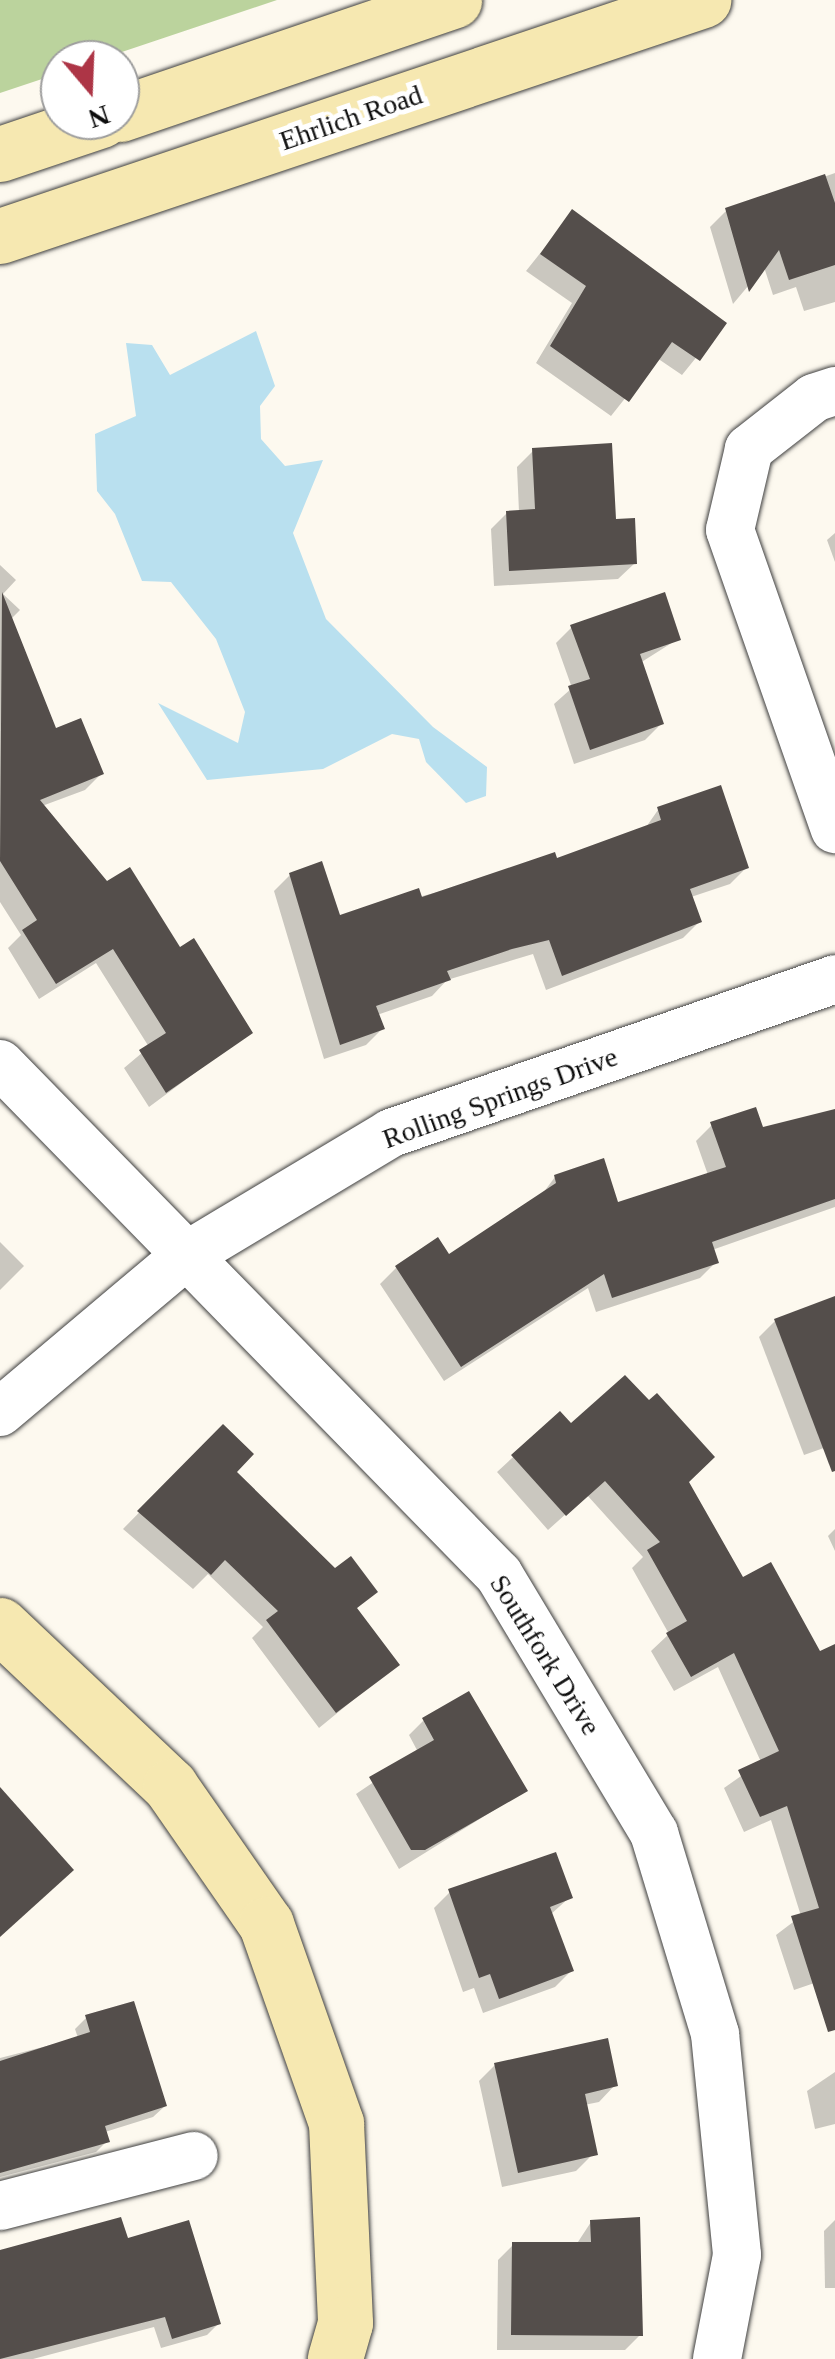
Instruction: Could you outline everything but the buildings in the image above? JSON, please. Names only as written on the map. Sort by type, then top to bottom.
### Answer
[{"type":"main road","points":[[140,107],[454,0]]},
{"type":"main road","name":"Ehrlich Road","points":[[0,236],[703,0]]},
{"type":"main road","points":[[0,154],[42,140]]},
{"type":"main road","points":[[0,1625],[170,1786],[266,1924],[336,2123],[345,2323],[336,2359]]},
{"type":"street","points":[[835,391],[814,398],[749,449],[730,530],[835,830]]},
{"type":"street","name":"Rolling Springs Drive","points":[[0,1412],[184,1257],[391,1134],[835,978]]},
{"type":"street","name":"Southfork Drive","points":[[0,1064],[184,1257],[499,1575],[654,1833],[716,2034],[737,2255],[717,2359]]},
{"type":"street","points":[[0,2206],[194,2156]]},
{"type":"green space","points":[[0,0],[277,0],[140,46],[140,40],[40,40],[40,80],[0,93]]},
{"type":"water","points":[[256,331],[275,386],[260,406],[261,439],[285,466],[323,460],[293,533],[326,619],[433,727],[487,767],[486,796],[466,803],[426,762],[419,739],[392,734],[323,769],[207,780],[158,703],[238,743],[245,712],[216,639],[171,582],[142,581],[115,514],[97,491],[95,434],[136,416],[126,343],[152,345],[170,375]]}]
